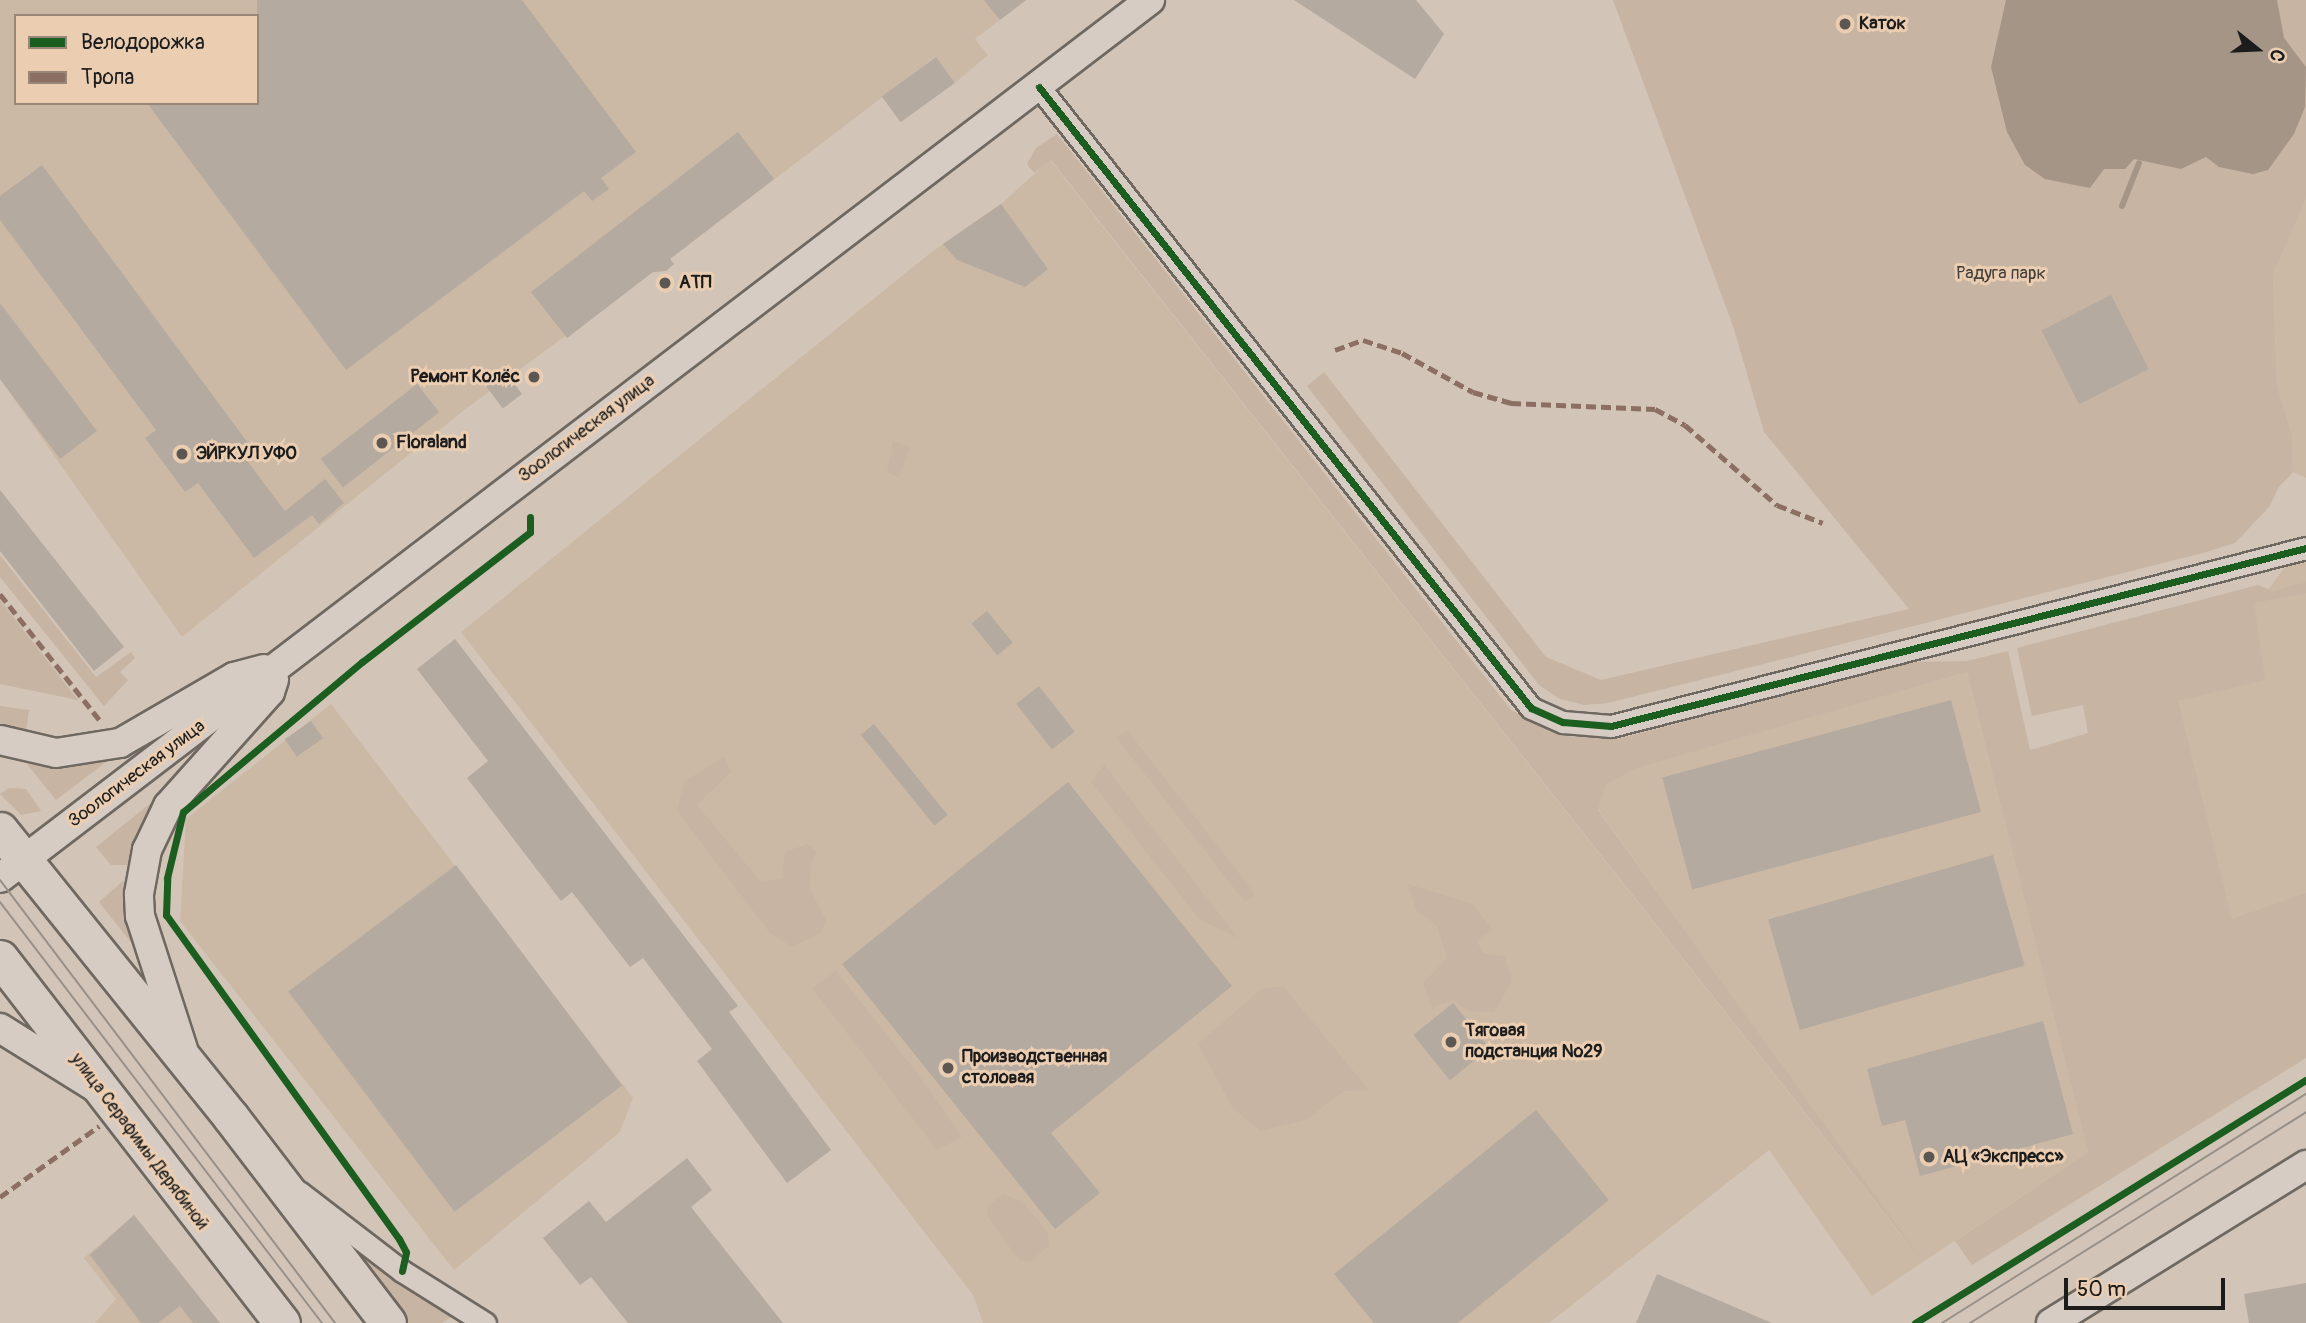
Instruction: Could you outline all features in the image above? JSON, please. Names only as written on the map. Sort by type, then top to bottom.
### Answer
[{"type":"main road","points":[[0,830],[12,869],[64,908],[388,1323]]},
{"type":"main road","name":"улица Серафимы Дерябиной","points":[[0,958],[100,1091],[282,1323]]},
{"type":"street","name":"Зоологическая улица","points":[[12,869],[1150,0]]},
{"type":"street","points":[[1039,87],[1531,708],[1563,722],[1611,726],[2306,548]]},
{"type":"street","points":[[0,740],[56,753],[120,743],[234,677],[281,664]]},
{"type":"street","points":[[190,1069],[147,950],[140,916],[141,874],[168,806],[270,692],[281,664]]},
{"type":"street","points":[[0,1028],[100,1091]]},
{"type":"street","points":[[2052,1323],[2306,1165]]},
{"type":"street","points":[[274,1176],[464,1311],[485,1323]]},
{"type":"shaded area","points":[[0,0],[1026,0],[975,39],[988,55],[955,83],[935,57],[671,258],[671,267],[658,268],[463,411],[182,637],[0,379]]},
{"type":"shaded area","points":[[2006,0],[2277,0],[2284,38],[2306,67],[2305,107],[2294,134],[2268,170],[2253,174],[2219,167],[2206,157],[2181,169],[2134,159],[2125,169],[2104,169],[2090,188],[2045,179],[2025,165],[2007,132],[1991,67]]},
{"type":"shaded area","points":[[1050,160],[1910,1246],[1598,809],[1605,784],[1636,768],[1967,672],[2088,1152],[1872,1296],[1769,1150],[1549,1323],[983,1323],[973,1295],[461,632],[929,254],[1001,204]]},
{"type":"shaded area","points":[[2306,199],[2306,478],[2293,472],[2292,435],[2277,386],[2273,274]]},
{"type":"shaded area","points":[[2306,538],[2306,905],[2224,931],[2145,622],[2268,590]]},
{"type":"shaded area","points":[[331,704],[633,1098],[620,1132],[454,1270],[180,921],[186,819]]},
{"type":"shaded area","points":[[134,1215],[220,1323],[95,1323],[116,1299],[84,1258]]},
{"type":"green space","name":"Радуга парк","points":[[1613,0],[2306,0],[2306,199],[2273,274],[2277,386],[2292,435],[2293,472],[2278,488],[2270,506],[2235,543],[2203,553],[1608,703],[1584,705],[1560,699],[1539,685],[1307,386],[1324,372],[1546,657],[1601,680],[1909,609],[1764,432],[1734,329]]},
{"type":"green space","points":[[1057,134],[1511,710],[1562,736],[1617,739],[1914,662],[1967,661],[2008,651],[2030,750],[2088,733],[2083,705],[2032,716],[2017,648],[2258,585],[2273,591],[2306,582],[2306,593],[2254,603],[2265,680],[2178,701],[2232,919],[2306,893],[2306,1058],[1972,1265],[1955,1241],[2088,1152],[1967,672],[1637,768],[1606,784],[1598,810],[1924,1263],[1051,160],[1034,173],[1027,164],[1036,148]]},
{"type":"green space","points":[[893,441],[910,446],[899,478],[887,472]]},
{"type":"green space","points":[[0,555],[96,677],[131,652],[135,658],[120,672],[128,680],[104,706],[0,577]]},
{"type":"green space","points":[[0,600],[78,700],[0,684]]},
{"type":"green space","points":[[0,706],[29,710],[25,738],[0,728]]},
{"type":"green space","points":[[1127,730],[1255,894],[1245,902],[1117,738]]},
{"type":"green space","points":[[122,750],[56,800],[27,764],[65,764]]},
{"type":"green space","points":[[724,756],[731,772],[697,805],[761,882],[782,878],[785,852],[807,844],[817,852],[811,863],[810,889],[826,920],[821,933],[792,947],[770,933],[677,811],[684,782]]},
{"type":"green space","points":[[1104,765],[1238,938],[1200,920],[1091,782]]},
{"type":"green space","points":[[9,788],[26,789],[41,811],[21,815],[0,794]]},
{"type":"green space","points":[[162,794],[139,834],[131,865],[111,865],[96,847]]},
{"type":"green space","points":[[123,881],[135,881],[141,955],[99,902]]},
{"type":"green space","points":[[1408,884],[1473,904],[1492,929],[1477,941],[1483,953],[1505,956],[1512,981],[1494,1012],[1467,1011],[1453,1000],[1432,1008],[1423,983],[1447,958],[1437,926],[1416,910]]},
{"type":"green space","points":[[836,971],[918,1074],[962,1137],[937,1150],[812,988]]},
{"type":"green space","points":[[1283,986],[1369,1090],[1344,1091],[1306,1120],[1260,1131],[1232,1107],[1198,1044],[1261,989]]},
{"type":"green space","points":[[1003,1194],[1022,1201],[1048,1233],[1049,1246],[1030,1262],[1019,1260],[987,1216],[988,1206]]},
{"type":"green space","points":[[341,1232],[455,1314],[442,1323],[408,1323]]},
{"type":"building","points":[[257,0],[522,0],[636,152],[601,178],[609,189],[592,201],[584,191],[346,370],[148,105],[259,105]]},
{"type":"building","points":[[984,0],[1026,0],[1000,20]]},
{"type":"building","points":[[1294,0],[1416,0],[1444,34],[1415,79]]},
{"type":"building","points":[[936,57],[955,83],[901,122],[882,96]]},
{"type":"building","points":[[738,132],[774,179],[670,259],[674,264],[666,271],[653,272],[567,338],[531,292]]},
{"type":"building","points":[[42,165],[248,443],[239,450],[285,511],[325,479],[344,503],[319,524],[312,515],[254,558],[198,483],[185,492],[145,438],[156,430],[0,220],[0,196]]},
{"type":"building","points":[[1001,204],[1048,269],[1025,287],[957,260],[943,244]]},
{"type":"building","points":[[2111,295],[2149,369],[2079,404],[2042,330]]},
{"type":"building","points":[[0,303],[97,431],[60,459],[0,379]]},
{"type":"building","points":[[504,370],[522,394],[503,408],[485,384]]},
{"type":"building","points":[[417,384],[439,412],[343,487],[321,459]]},
{"type":"building","points":[[0,490],[124,647],[94,671],[0,551]]},
{"type":"building","points":[[987,611],[1013,643],[997,655],[971,624]]},
{"type":"building","points":[[455,639],[738,1006],[729,1012],[831,1150],[787,1183],[697,1061],[712,1049],[643,958],[630,967],[572,892],[561,901],[467,778],[488,761],[417,669]]},
{"type":"building","points":[[1039,686],[1075,732],[1052,750],[1016,704]]},
{"type":"building","points":[[1951,700],[1981,812],[1692,889],[1662,777]]},
{"type":"building","points":[[311,721],[323,738],[297,757],[285,739]]},
{"type":"building","points":[[874,724],[948,815],[934,826],[861,735]]},
{"type":"building","points":[[1068,782],[1232,986],[1051,1133],[1100,1193],[1055,1229],[842,964]]},
{"type":"building","points":[[1993,855],[2025,966],[1800,1030],[1768,919]]},
{"type":"building","points":[[456,865],[622,1085],[454,1212],[288,991]]},
{"type":"building","name":"Тяговая подстанция №29","points":[[1453,1003],[1490,1048],[1450,1080],[1413,1035]]},
{"type":"building","points":[[2043,1021],[2073,1134],[1920,1176],[1905,1120],[1882,1126],[1867,1069]]},
{"type":"building","points":[[1536,1110],[1609,1200],[1458,1323],[1374,1323],[1334,1274]]},
{"type":"building","points":[[687,1158],[712,1190],[691,1207],[783,1323],[628,1323],[591,1277],[580,1285],[543,1238],[589,1201],[606,1222]]},
{"type":"building","points":[[134,1215],[220,1323],[193,1323],[180,1306],[158,1323],[141,1323],[90,1255]]},
{"type":"building","points":[[1657,1274],[1772,1323],[1636,1323]]},
{"type":"building","points":[[2306,1283],[2306,1323],[2249,1323],[2244,1294]]},
{"type":"waterway","points":[[2122,206],[2139,163]]},
{"type":"tram line","points":[[0,880],[335,1323]]},
{"type":"tram line","points":[[0,902],[322,1323]]},
{"type":"tram line","points":[[1942,1323],[2306,1094]]},
{"type":"tram line","points":[[1970,1323],[2306,1112]]},
{"type":"marked path","points":[[1335,350],[1363,340],[1402,353],[1473,392],[1511,403],[1655,409],[1685,425],[1777,505],[1823,523]]},
{"type":"marked path","points":[[0,594],[101,722]]},
{"type":"marked path","points":[[0,1197],[99,1126]]},
{"type":"cycle path","points":[[1039,87],[1531,708],[1563,722],[1611,726],[2306,548]]},
{"type":"cycle path","points":[[402,1271],[406,1252],[399,1239],[166,915],[167,878],[183,812],[362,662],[530,532],[530,517]]},
{"type":"cycle path","points":[[1915,1323],[2306,1080]]},
{"type":"place","name":"Каток","points":[[1845,24]]},
{"type":"place","name":"АТП","points":[[665,283]]},
{"type":"place","name":"Ремонт Колёс","points":[[534,377]]},
{"type":"place","name":"Floraland","points":[[382,443]]},
{"type":"place","name":"ЭЙРКУЛ УФО","points":[[182,454]]},
{"type":"place","name":"Тяговая подстанция №29","points":[[1451,1042]]},
{"type":"place","name":"Производственная столовая","points":[[948,1068]]},
{"type":"place","name":"АЦ «Экспресс»","points":[[1929,1157]]}]
